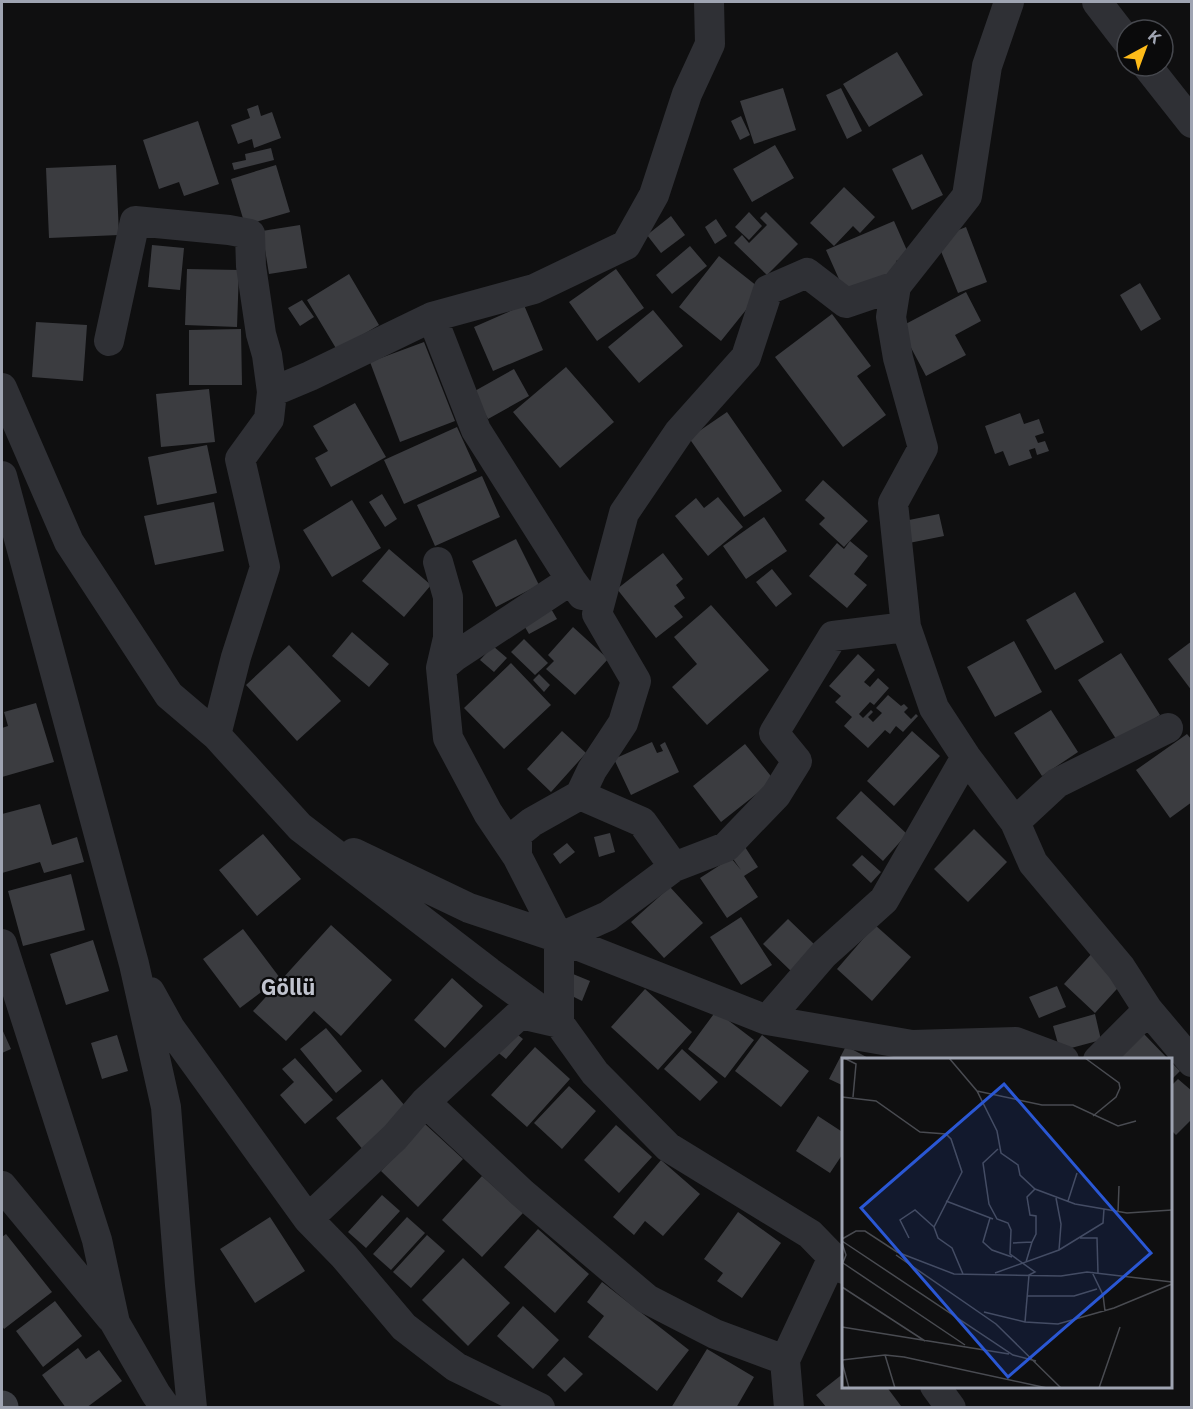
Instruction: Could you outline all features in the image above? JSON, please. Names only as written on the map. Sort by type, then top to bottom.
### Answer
[{"type":"street","points":[[272,392],[432,317],[534,289],[626,245],[654,195],[687,94],[710,44],[709,2]]},
{"type":"street","points":[[1010,2],[987,66],[967,196],[896,286],[891,317],[898,358],[923,448],[893,503],[906,627],[934,708],[966,757],[1015,822],[1033,863],[1121,968],[1148,1010],[1191,1062]]},
{"type":"street","points":[[1097,2],[1115,25]]},
{"type":"street","points":[[1156,78],[1191,123]]},
{"type":"street","points":[[109,340],[135,221],[250,234],[251,266],[272,392],[269,419],[240,459],[265,567],[236,657],[216,735]]},
{"type":"street","points":[[597,614],[624,513],[679,432],[746,357],[768,290],[807,273],[846,303],[896,286]]},
{"type":"street","points":[[432,317],[476,430],[571,580],[597,614],[636,681],[623,723],[592,770],[580,795],[532,822],[518,834],[517,856]]},
{"type":"street","points":[[2,388],[69,542],[169,695],[216,735],[300,827],[489,972],[560,1023],[595,1073],[668,1147],[810,1234],[838,1263],[785,1360],[789,1407]]},
{"type":"street","points":[[2,476],[134,963],[166,1107],[192,1407]]},
{"type":"street","points":[[438,562],[448,597],[448,638],[441,668],[448,738],[488,813],[517,856],[560,938],[560,1023]]},
{"type":"street","points":[[441,668],[454,657],[571,580]]},
{"type":"street","points":[[560,938],[608,916],[674,867],[726,847],[776,795],[797,761],[774,733],[833,636],[906,627]]},
{"type":"street","points":[[1015,822],[1057,783],[1168,728]]},
{"type":"street","points":[[767,1020],[824,954],[884,900],[966,757]]},
{"type":"street","points":[[580,795],[642,822],[674,867]]},
{"type":"street","points":[[300,827],[469,908],[560,938],[767,1020],[923,1052],[1016,1042],[1061,1058]]},
{"type":"street","points":[[2,944],[97,1240],[115,1323]]},
{"type":"street","points":[[134,963],[170,1028],[308,1219],[344,1256],[404,1327],[456,1367],[540,1407]]},
{"type":"street","points":[[1099,1058],[1148,1010]]},
{"type":"street","points":[[308,1219],[395,1137],[425,1102],[520,1014],[560,1023]]},
{"type":"street","points":[[425,1102],[522,1192],[647,1299],[715,1334],[785,1360]]},
{"type":"street","points":[[2,1186],[115,1323],[156,1394],[166,1407]]},
{"type":"street","points":[[937,1388],[951,1407]]},
{"type":"building","points":[[897,52],[923,95],[869,127],[843,84]]},
{"type":"building","points":[[783,88],[796,130],[754,144],[740,101]]},
{"type":"building","points":[[841,88],[862,131],[847,139],[826,95]]},
{"type":"building","points":[[258,105],[261,116],[272,112],[281,138],[254,148],[252,139],[238,144],[231,125],[250,118],[247,109]]},
{"type":"building","points":[[741,116],[750,135],[740,140],[731,121]]},
{"type":"building","points":[[198,121],[219,184],[184,196],[179,182],[159,189],[143,140]]},
{"type":"building","points":[[775,145],[794,178],[752,202],[733,169]]},
{"type":"building","points":[[271,148],[274,160],[234,170],[232,163],[246,160],[245,154]]},
{"type":"building","points":[[922,154],[943,195],[912,210],[892,169]]},
{"type":"building","points":[[116,165],[119,235],[49,238],[46,168]]},
{"type":"building","points":[[276,165],[290,212],[245,225],[231,179]]},
{"type":"building","points":[[844,187],[875,217],[860,233],[853,226],[834,246],[810,223]]},
{"type":"building","points":[[749,212],[762,226],[749,240],[735,227]]},
{"type":"building","points":[[766,212],[798,244],[767,275],[734,243],[742,235],[749,243],[767,225],[760,218]]},
{"type":"building","points":[[671,216],[685,235],[661,253],[647,235]]},
{"type":"building","points":[[716,219],[727,236],[715,244],[705,227]]},
{"type":"building","points":[[894,221],[909,255],[896,261],[901,274],[847,297],[826,250]]},
{"type":"building","points":[[300,225],[307,268],[269,274],[262,231]]},
{"type":"building","points":[[966,227],[987,282],[958,293],[936,239]]},
{"type":"building","points":[[152,245],[184,248],[180,290],[148,287]]},
{"type":"building","points":[[690,246],[707,266],[672,294],[656,275]]},
{"type":"building","points":[[719,256],[762,290],[721,341],[679,307]]},
{"type":"building","points":[[187,269],[239,270],[237,327],[185,325]]},
{"type":"building","points":[[616,269],[644,308],[597,341],[569,302]]},
{"type":"building","points":[[349,274],[379,325],[337,350],[307,300]]},
{"type":"building","points":[[1140,283],[1161,319],[1141,331],[1120,295]]},
{"type":"building","points":[[966,292],[981,321],[955,335],[966,355],[926,376],[900,327]]},
{"type":"building","points":[[302,300],[314,317],[300,326],[288,308]]},
{"type":"building","points":[[524,305],[543,350],[493,371],[474,327]]},
{"type":"building","points":[[653,310],[683,346],[639,383],[608,347]]},
{"type":"building","points":[[832,314],[871,366],[857,376],[886,415],[843,447],[775,357]]},
{"type":"building","points":[[36,322],[87,325],[83,381],[32,377]]},
{"type":"building","points":[[241,329],[242,385],[189,385],[189,330]]},
{"type":"building","points":[[424,342],[455,421],[400,442],[370,362]]},
{"type":"building","points":[[566,367],[614,422],[560,468],[513,412]]},
{"type":"building","points":[[514,369],[529,396],[488,419],[473,392]]},
{"type":"building","points":[[209,389],[215,442],[161,447],[156,394]]},
{"type":"building","points":[[355,403],[386,457],[331,487],[315,458],[328,451],[313,426]]},
{"type":"building","points":[[727,412],[782,491],[744,517],[689,438]]},
{"type":"building","points":[[1020,413],[1024,424],[1039,419],[1044,433],[1035,436],[1038,443],[1045,441],[1049,451],[1037,455],[1035,448],[1029,450],[1032,458],[1009,466],[1003,451],[995,454],[985,426]]},
{"type":"building","points":[[457,427],[477,471],[404,504],[384,460]]},
{"type":"building","points":[[207,445],[217,493],[157,505],[148,457]]},
{"type":"building","points":[[482,476],[500,517],[435,546],[417,505]]},
{"type":"building","points":[[823,480],[868,521],[844,547],[819,524],[825,518],[805,500]]},
{"type":"building","points":[[382,494],[397,519],[385,527],[369,502]]},
{"type":"building","points":[[718,497],[743,527],[708,556],[675,516],[696,498],[704,508]]},
{"type":"building","points":[[352,500],[381,548],[332,577],[303,530]]},
{"type":"building","points":[[214,502],[224,551],[155,565],[144,516]]},
{"type":"building","points":[[939,514],[944,536],[904,544],[899,522]]},
{"type":"building","points":[[764,517],[787,551],[746,579],[723,546]]},
{"type":"building","points":[[516,539],[539,585],[496,607],[472,561]]},
{"type":"building","points":[[850,541],[868,556],[854,574],[867,585],[847,608],[809,576],[837,543],[844,549]]},
{"type":"building","points":[[389,549],[431,585],[404,617],[362,581]]},
{"type":"building","points":[[663,553],[683,579],[676,585],[685,598],[674,606],[683,617],[656,638],[617,589]]},
{"type":"building","points":[[772,569],[792,594],[776,607],[756,582]]},
{"type":"building","points":[[1075,592],[1104,642],[1055,670],[1026,620]]},
{"type":"building","points":[[711,605],[769,670],[707,725],[672,687],[697,664],[674,637]]},
{"type":"building","points":[[550,607],[557,619],[529,634],[522,622]]},
{"type":"building","points":[[573,627],[608,659],[575,695],[546,669],[554,661],[548,655]]},
{"type":"building","points":[[352,632],[389,664],[369,687],[332,656]]},
{"type":"building","points":[[524,639],[548,663],[535,675],[511,652]]},
{"type":"building","points":[[1014,641],[1042,692],[995,717],[967,667]]},
{"type":"building","points":[[1192,641],[1192,691],[1168,659]]},
{"type":"building","points":[[289,645],[341,701],[297,741],[246,685]]},
{"type":"building","points":[[493,646],[507,658],[494,672],[480,660]]},
{"type":"building","points":[[1121,653],[1160,715],[1118,742],[1078,680]]},
{"type":"building","points":[[858,654],[875,670],[864,682],[870,687],[878,678],[889,688],[874,705],[870,702],[859,714],[863,718],[871,710],[873,712],[868,717],[873,722],[882,713],[876,708],[888,695],[901,706],[904,704],[908,708],[904,712],[911,719],[916,714],[918,716],[903,732],[896,726],[890,734],[885,730],[868,748],[844,726],[852,717],[835,702],[841,696],[829,686]]},
{"type":"building","points":[[511,663],[551,705],[504,749],[464,708]]},
{"type":"building","points":[[539,674],[550,685],[544,692],[533,680]]},
{"type":"building","points":[[36,703],[54,762],[2,777],[2,728],[8,726],[4,712]]},
{"type":"building","points":[[1051,710],[1078,752],[1042,776],[1014,733]]},
{"type":"building","points":[[562,731],[586,753],[551,792],[527,769]]},
{"type":"building","points":[[912,731],[940,756],[894,806],[867,781]]},
{"type":"building","points":[[1187,734],[1192,740],[1192,802],[1170,818],[1136,770]]},
{"type":"building","points":[[652,742],[657,753],[663,751],[660,745],[665,742],[679,772],[631,795],[614,759]]},
{"type":"building","points":[[745,744],[774,780],[721,822],[693,786]]},
{"type":"building","points":[[861,791],[907,834],[883,861],[836,818]]},
{"type":"building","points":[[40,804],[52,845],[77,837],[84,862],[44,873],[40,862],[2,873],[2,814]]},
{"type":"building","points":[[974,829],[1007,862],[968,902],[934,869]]},
{"type":"building","points":[[610,833],[615,852],[599,857],[594,837]]},
{"type":"building","points":[[263,834],[301,879],[257,916],[219,870]]},
{"type":"building","points":[[567,843],[575,852],[560,864],[553,854]]},
{"type":"building","points":[[745,847],[758,867],[744,876],[758,897],[727,918],[700,878],[731,858],[741,870],[731,856]]},
{"type":"building","points":[[862,855],[881,872],[871,883],[852,865]]},
{"type":"building","points":[[71,874],[85,930],[23,946],[8,891]]},
{"type":"building","points":[[670,887],[703,923],[664,958],[631,922]]},
{"type":"building","points":[[741,917],[772,965],[741,985],[710,937]]},
{"type":"building","points":[[788,919],[816,946],[792,972],[763,944]]},
{"type":"building","points":[[331,925],[392,980],[341,1036],[314,1011],[286,1041],[253,1011]]},
{"type":"building","points":[[875,925],[911,957],[872,1001],[837,969]]},
{"type":"building","points":[[243,929],[280,978],[240,1008],[203,959]]},
{"type":"building","points":[[93,940],[109,991],[66,1005],[50,954]]},
{"type":"building","points":[[1095,950],[1126,979],[1095,1013],[1064,984]]},
{"type":"building","points":[[573,974],[590,981],[582,1001],[570,995]]},
{"type":"building","points":[[452,978],[483,1006],[445,1048],[414,1020]]},
{"type":"building","points":[[1057,986],[1066,1007],[1039,1018],[1029,997]]},
{"type":"building","points":[[645,989],[692,1032],[658,1070],[611,1027]]},
{"type":"building","points":[[716,1011],[754,1040],[725,1078],[688,1049]]},
{"type":"building","points":[[1095,1014],[1101,1040],[1060,1051],[1053,1026]]},
{"type":"building","points":[[326,1028],[362,1071],[336,1093],[300,1049]]},
{"type":"building","points":[[2,1029],[11,1049],[2,1053]]},
{"type":"building","points":[[512,1030],[523,1039],[506,1059],[495,1050]]},
{"type":"building","points":[[1144,1034],[1167,1058],[1120,1058]]},
{"type":"building","points":[[117,1035],[128,1071],[102,1079],[91,1043]]},
{"type":"building","points":[[762,1035],[809,1071],[781,1107],[735,1071]]},
{"type":"building","points":[[846,1046],[868,1058],[842,1058],[842,1085],[829,1079]]},
{"type":"building","points":[[535,1047],[570,1079],[527,1127],[491,1095]]},
{"type":"building","points":[[682,1049],[718,1082],[700,1101],[664,1069]]},
{"type":"building","points":[[295,1058],[333,1100],[305,1124],[280,1095],[294,1082],[282,1069]]},
{"type":"building","points":[[1172,1063],[1180,1071],[1172,1079]]},
{"type":"building","points":[[382,1079],[411,1113],[365,1152],[336,1118]]},
{"type":"building","points":[[1178,1079],[1192,1091],[1192,1119],[1176,1135],[1172,1131],[1172,1085]]},
{"type":"building","points":[[569,1086],[596,1111],[562,1149],[534,1123]]},
{"type":"building","points":[[818,1116],[842,1132],[842,1155],[830,1173],[796,1151]]},
{"type":"building","points":[[425,1124],[463,1159],[418,1207],[381,1171]]},
{"type":"building","points":[[616,1125],[652,1157],[619,1193],[584,1160]]},
{"type":"building","points":[[661,1160],[700,1194],[663,1236],[645,1221],[634,1235],[613,1217]]},
{"type":"building","points":[[482,1176],[523,1213],[482,1257],[442,1220]]},
{"type":"building","points":[[382,1195],[400,1211],[366,1248],[348,1232]]},
{"type":"building","points":[[738,1212],[781,1243],[742,1298],[717,1281],[723,1273],[704,1259]]},
{"type":"building","points":[[270,1217],[305,1271],[255,1303],[220,1249]]},
{"type":"building","points":[[407,1217],[425,1233],[391,1270],[373,1254]]},
{"type":"building","points":[[538,1229],[589,1274],[555,1313],[504,1267]]},
{"type":"building","points":[[6,1234],[52,1292],[4,1329],[2,1326],[2,1237]]},
{"type":"building","points":[[427,1235],[445,1251],[411,1288],[393,1272]]},
{"type":"building","points":[[463,1258],[510,1303],[468,1346],[422,1300]]},
{"type":"building","points":[[602,1282],[689,1350],[657,1391],[588,1337],[604,1316],[587,1302]]},
{"type":"building","points":[[55,1301],[82,1336],[43,1367],[16,1331]]},
{"type":"building","points":[[523,1306],[559,1340],[533,1369],[497,1336]]},
{"type":"building","points":[[78,1348],[86,1359],[99,1350],[122,1381],[86,1408],[66,1408],[42,1375]]},
{"type":"building","points":[[707,1349],[754,1377],[736,1408],[671,1408]]},
{"type":"building","points":[[564,1357],[583,1374],[565,1392],[547,1375]]},
{"type":"building","points":[[842,1375],[842,1388],[888,1388],[901,1406],[899,1408],[827,1408],[816,1395]]},
{"type":"district","name":"Göllü","points":[[288,987]]}]
